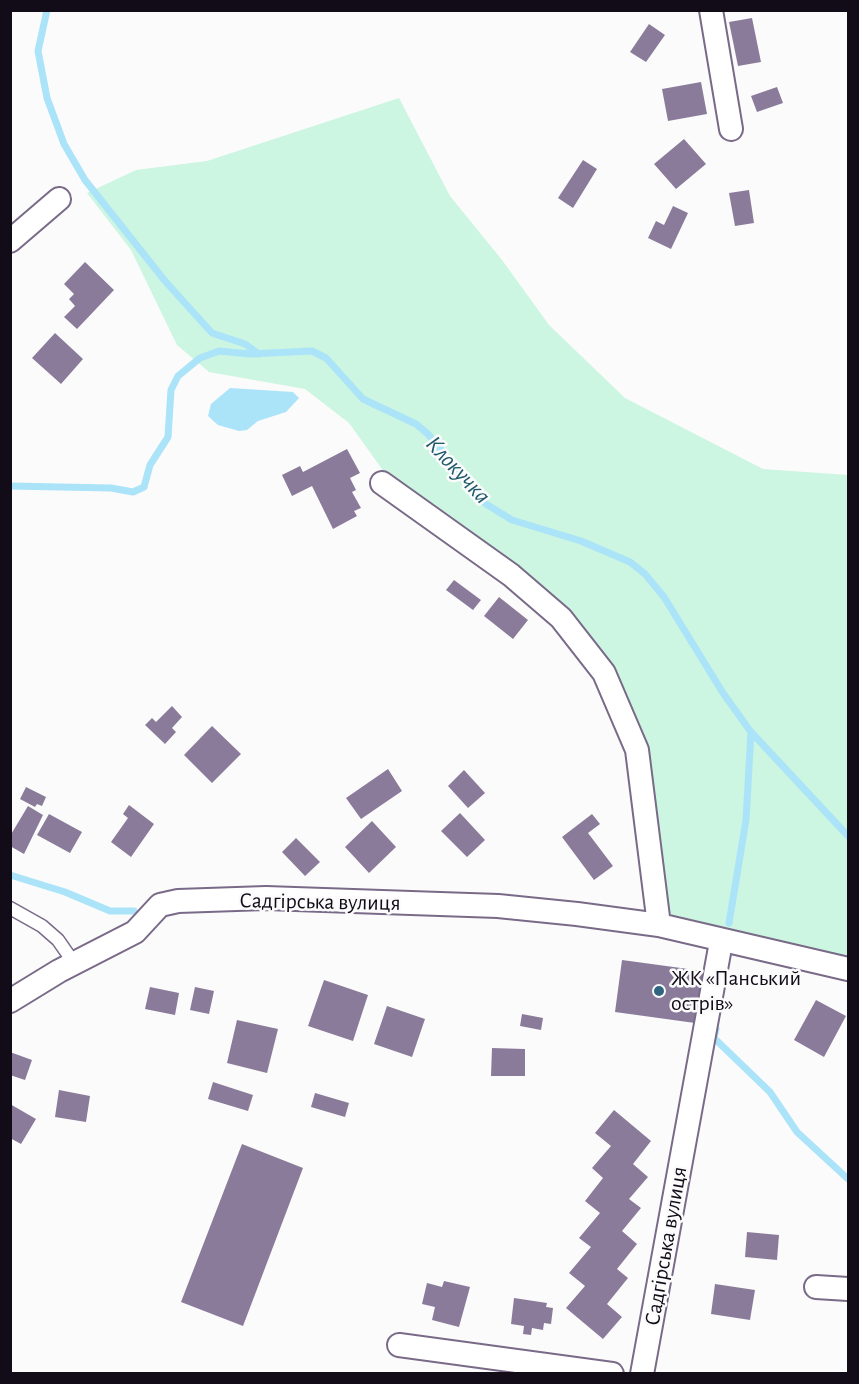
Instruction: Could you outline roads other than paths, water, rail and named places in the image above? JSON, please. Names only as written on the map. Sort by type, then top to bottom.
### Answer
[{"type":"street","points":[[711,10],[731,129]]},
{"type":"street","points":[[10,241],[58,199]]},
{"type":"street","points":[[382,483],[511,576],[553,611],[604,673],[637,750],[659,925]]},
{"type":"street","name":"Садгірська вулиця","points":[[10,1001],[74,963],[135,932],[160,905],[178,901],[266,898],[498,906],[659,925],[721,942],[849,969]]},
{"type":"street","name":"Садгірська вулиця","points":[[642,1374],[721,942]]},
{"type":"street","points":[[816,1287],[849,1289]]},
{"type":"street","points":[[399,1345],[612,1374]]},
{"type":"lane","points":[[10,908],[50,933],[74,963]]},
{"type":"water","points":[[230,388],[293,392],[299,398],[286,412],[258,421],[247,430],[239,431],[218,425],[208,416],[211,404]]},
{"type":"waterway","points":[[47,10],[38,51],[47,98],[64,144],[85,180],[165,281],[212,333],[245,344],[259,354]]},
{"type":"waterway","name":"Клокучка","points":[[10,486],[111,488],[133,492],[144,487],[150,465],[168,437],[171,390],[178,376],[200,358],[219,351],[250,354],[312,351],[326,358],[363,399],[416,424],[428,434],[486,504],[512,520],[581,541],[630,562],[645,574],[664,597],[723,693],[751,732],[848,836]]},
{"type":"waterway","points":[[729,923],[746,820],[751,732]]},
{"type":"waterway","points":[[10,875],[65,892],[110,911],[134,911]]},
{"type":"waterway","points":[[716,1029],[714,1038],[770,1092],[797,1132],[848,1179]]},
{"type":"place","name":"ЖК «Панський острів»","points":[[659,991]]}]
